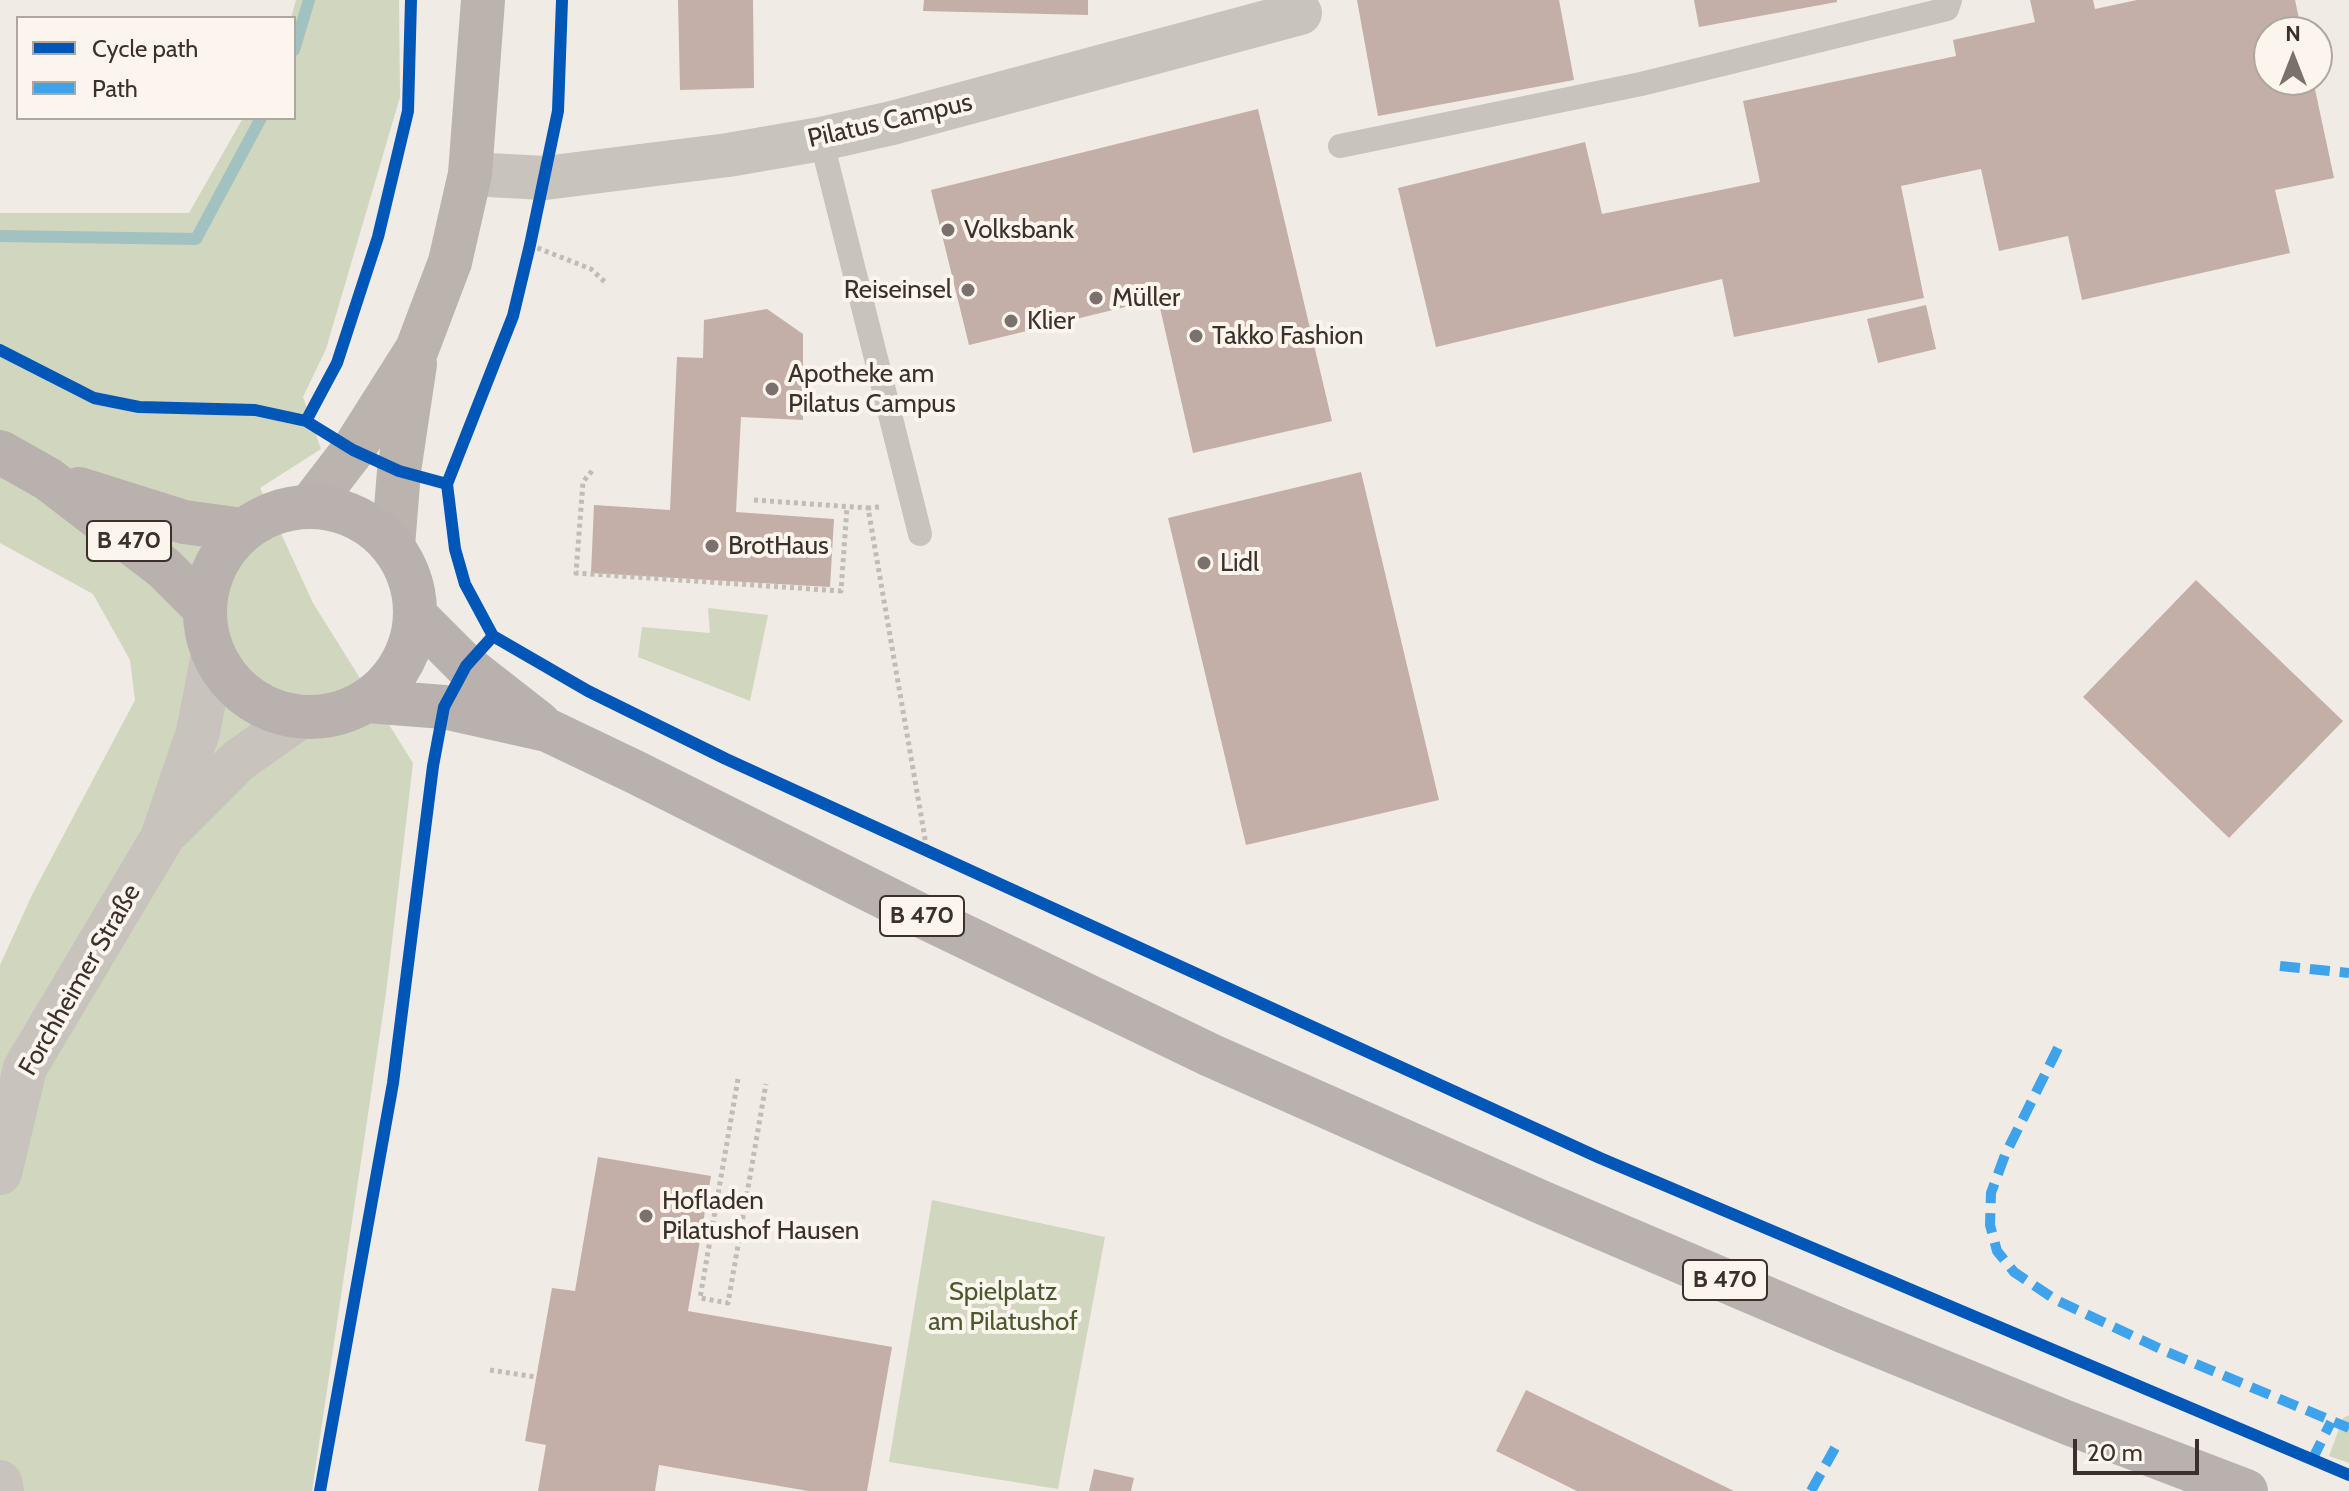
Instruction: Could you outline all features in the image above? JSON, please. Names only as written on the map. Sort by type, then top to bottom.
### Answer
[{"type":"main road","points":[[310,506],[353,450],[417,349],[450,262],[470,174],[483,0]]},
{"type":"main road","points":[[393,546],[399,471],[417,349]]},
{"type":"main road","name":"B 470","points":[[0,452],[48,479],[164,568],[204,608]]},
{"type":"main road","name":"B 470","points":[[48,479],[184,522],[243,530]]},
{"type":"main road","points":[[310,506],[342,511],[370,525],[393,546],[406,568],[414,591],[416,616],[409,650],[392,679],[367,701],[346,712],[323,717],[300,717],[264,708],[234,686],[213,655],[205,632],[204,608],[209,579],[222,552],[243,530],[263,517],[286,509],[310,506]]},
{"type":"main road","name":"B 470","points":[[416,616],[466,666],[547,730],[1210,1055],[1541,1202],[1829,1325],[2068,1423],[2246,1491]]},
{"type":"main road","name":"B 470","points":[[367,701],[444,707],[547,730]]},
{"type":"street","name":"Pilatus Campus","points":[[470,174],[545,178],[728,155],[821,139],[892,123],[1296,6]]},
{"type":"street","points":[[162,838],[198,732],[213,655]]},
{"type":"street","points":[[162,838],[239,760],[300,717]]},
{"type":"street","name":"Forchheimer Straße","points":[[0,1173],[25,1068],[162,838]]},
{"type":"street","points":[[0,1482],[2,1491]]},
{"type":"lane","points":[[1340,146],[1641,84],[1947,9],[1950,0]]},
{"type":"lane","points":[[821,139],[920,534]]},
{"type":"path","points":[[530,245],[591,269],[607,284]]},
{"type":"path","points":[[592,471],[583,482],[576,573],[841,591],[847,507]]},
{"type":"path","points":[[754,500],[868,508],[912,503]]},
{"type":"path","points":[[868,508],[927,850]]},
{"type":"path","points":[[738,1079],[700,1298],[728,1303],[766,1084]]},
{"type":"path","points":[[490,1370],[536,1377]]},
{"type":"green space","points":[[296,0],[399,0],[400,97],[326,349],[303,397],[321,449],[260,488],[313,603],[413,763],[386,993],[312,1491],[0,1491],[0,965],[32,895],[135,700],[130,660],[93,594],[0,543],[0,213],[189,213],[242,120],[296,120],[296,16],[292,16]]},
{"type":"green space","points":[[708,608],[768,615],[750,701],[638,657],[642,627],[710,633]]},
{"type":"green space","name":"Spielplatz am Pilatushof","points":[[932,1200],[1105,1237],[1058,1489],[889,1462]]},
{"type":"green space","points":[[2349,1415],[2349,1463],[2329,1456],[2343,1418]]},
{"type":"building","points":[[678,0],[753,0],[754,88],[680,90]]},
{"type":"building","points":[[924,0],[1088,0],[1088,15],[923,11]]},
{"type":"building","points":[[1357,0],[1559,0],[1574,80],[1378,116]]},
{"type":"building","points":[[1694,0],[1837,0],[1837,2],[1699,27]]},
{"type":"building","points":[[2030,0],[2093,0],[2095,9],[2137,0],[2295,0],[2298,16],[2253,16],[2253,96],[2316,96],[2334,178],[2275,190],[2290,253],[2082,300],[2068,236],[1999,251],[1981,169],[1901,186],[1924,298],[1734,337],[1722,279],[1436,347],[1398,188],[1585,142],[1602,214],[1760,182],[1743,101],[1956,56],[1953,40],[2035,22]]},
{"type":"building","points":[[1258,109],[1332,421],[1193,453],[1158,299],[969,345],[931,190]]},
{"type":"building","points":[[1926,305],[1936,349],[1878,363],[1867,319]]},
{"type":"building","points":[[767,309],[803,334],[803,420],[741,417],[736,512],[834,519],[830,587],[591,573],[594,505],[670,510],[677,357],[703,358],[704,320]]},
{"type":"building","points":[[1361,472],[1439,800],[1246,845],[1168,518]]},
{"type":"building","points":[[2196,580],[2343,721],[2229,838],[2083,697]]},
{"type":"building","points":[[598,1157],[711,1176],[688,1311],[892,1347],[867,1491],[808,1491],[659,1465],[655,1491],[538,1491],[546,1445],[525,1441],[552,1288],[575,1291]]},
{"type":"building","points":[[1526,1390],[1734,1491],[1577,1491],[1496,1451]]},
{"type":"building","points":[[1094,1469],[1134,1478],[1131,1491],[1089,1491]]},
{"type":"waterway","points":[[296,43],[309,0]]},
{"type":"waterway","points":[[0,236],[196,239],[260,120]]},
{"type":"marked path","points":[[2280,966],[2349,973]]},
{"type":"marked path","points":[[2058,1048],[2005,1155],[1991,1193],[1990,1225],[1997,1251],[2014,1272],[2056,1300],[2165,1351],[2349,1428]]},
{"type":"marked path","points":[[2312,1460],[2331,1422]]},
{"type":"marked path","points":[[1811,1491],[1835,1448]]},
{"type":"cycle path","points":[[306,421],[337,363],[378,237],[408,111],[411,0]]},
{"type":"cycle path","points":[[562,0],[558,111],[530,245],[513,316],[447,484],[455,549],[465,584],[493,636],[588,691],[726,759],[1600,1158],[2349,1475]]},
{"type":"cycle path","points":[[0,350],[94,398],[139,407],[255,410],[306,421],[353,450],[399,471],[447,484]]},
{"type":"cycle path","points":[[320,1491],[393,1083],[433,766],[444,707],[466,666],[493,636]]},
{"type":"place","name":"Volksbank","points":[[948,230]]},
{"type":"place","name":"Reiseinsel","points":[[968,290]]},
{"type":"place","name":"Müller","points":[[1096,298]]},
{"type":"place","name":"Klier","points":[[1011,321]]},
{"type":"place","name":"Takko Fashion","points":[[1196,336]]},
{"type":"place","name":"Apotheke am Pilatus Campus","points":[[772,389]]},
{"type":"place","name":"BrotHaus","points":[[712,546]]},
{"type":"place","name":"Lidl","points":[[1204,563]]},
{"type":"place","name":"Hofladen Pilatushof Hausen","points":[[646,1216]]}]
